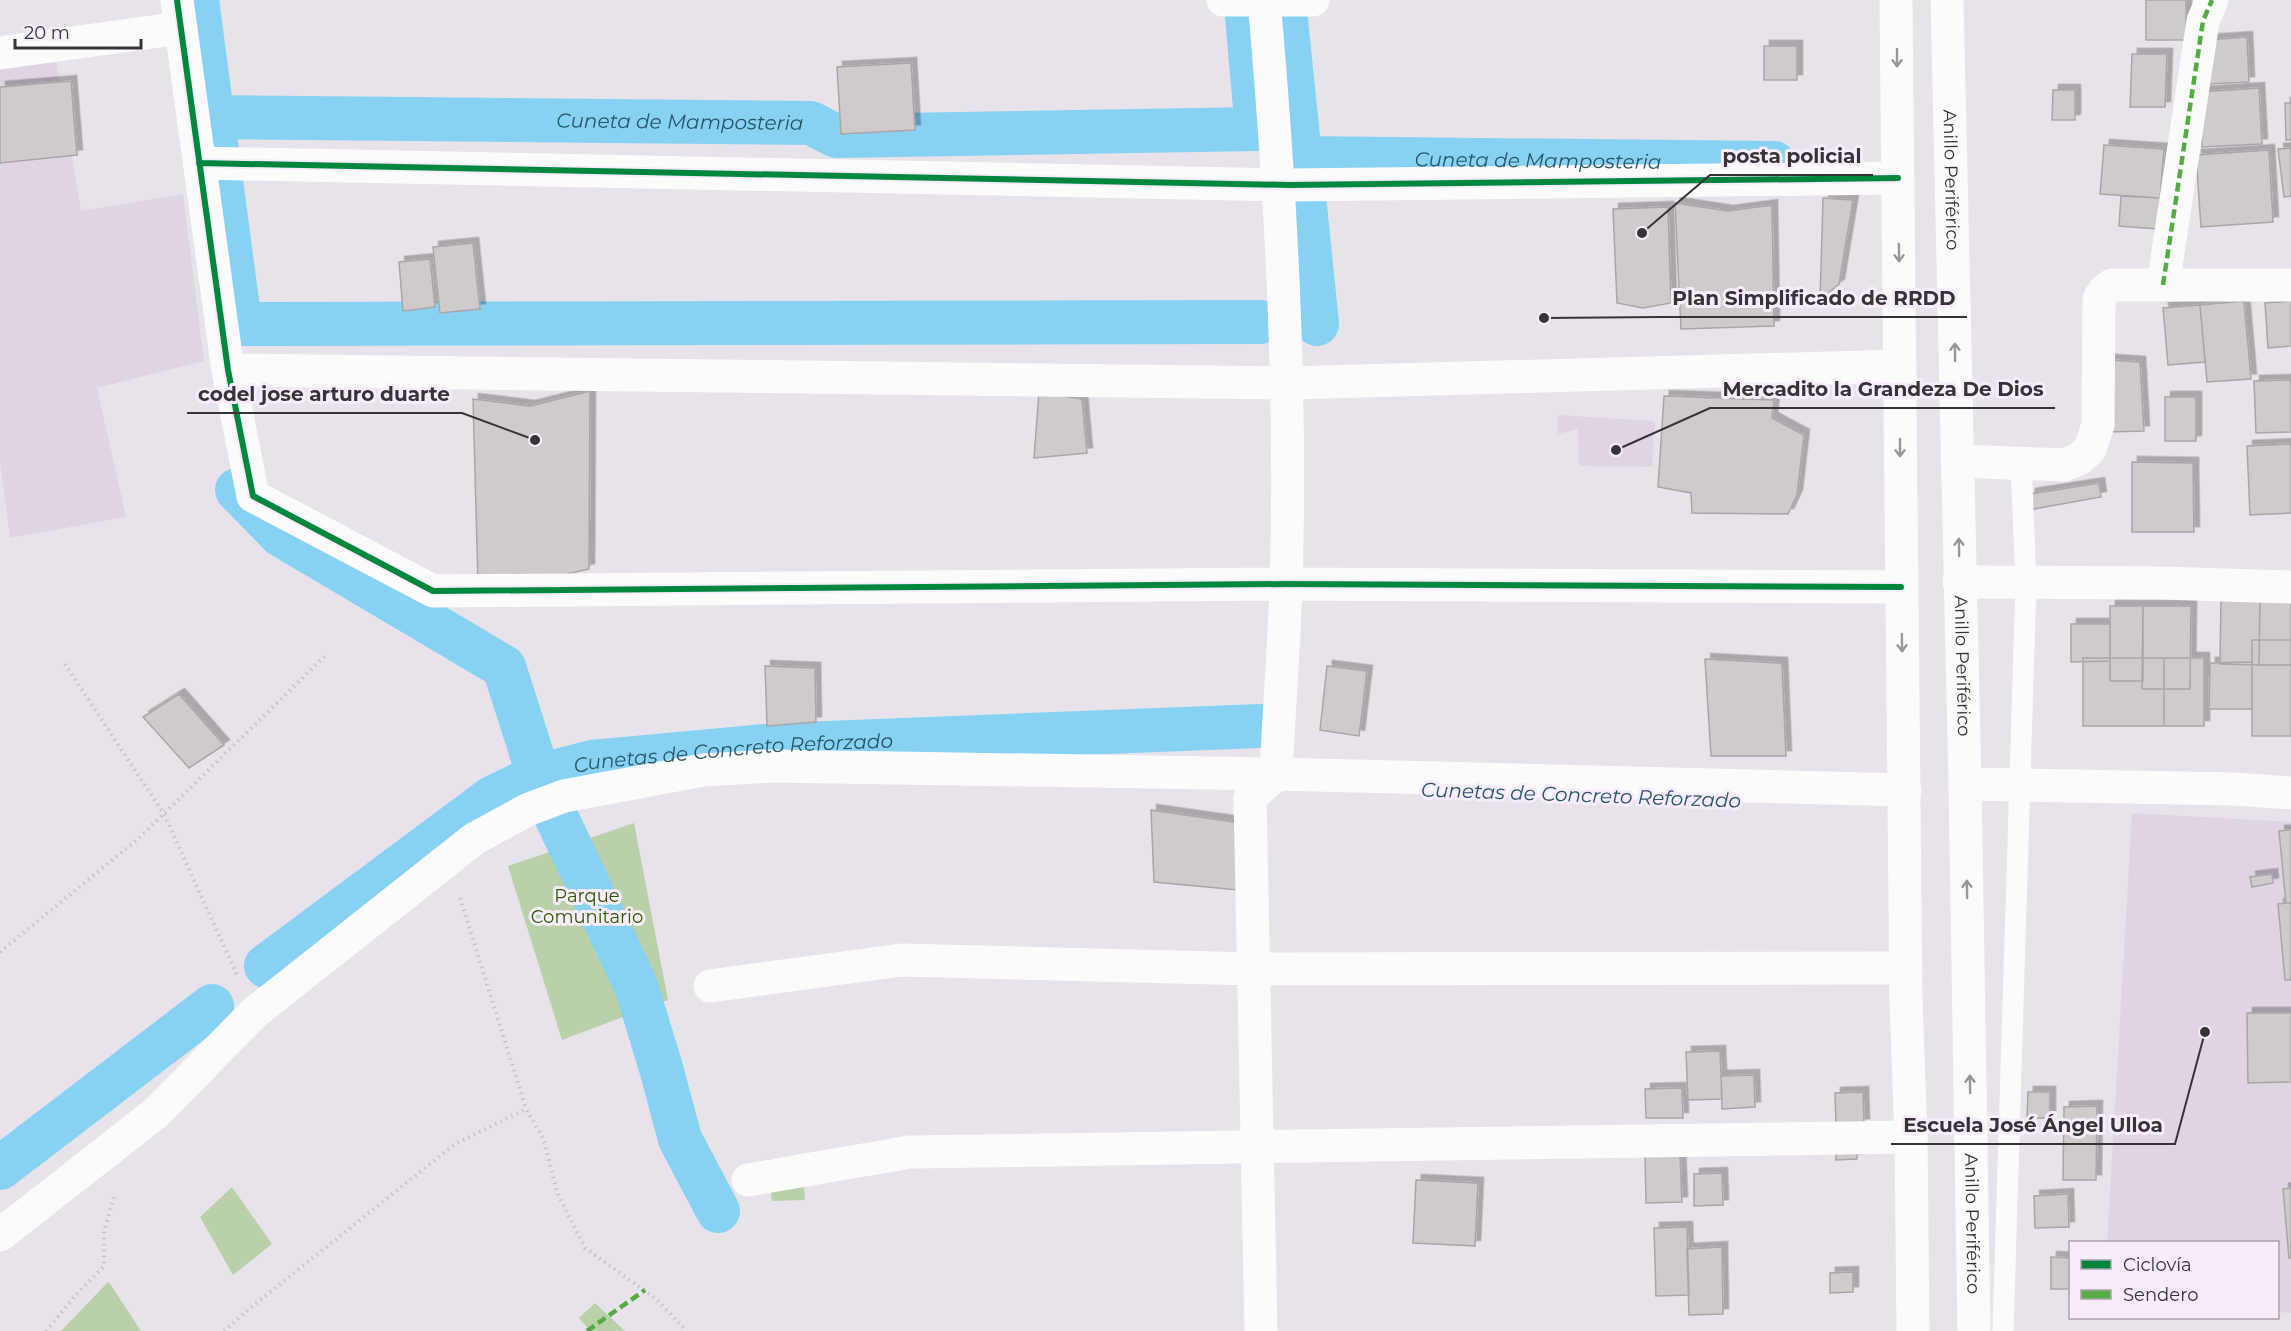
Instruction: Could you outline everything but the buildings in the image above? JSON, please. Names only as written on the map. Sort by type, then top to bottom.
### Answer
[{"type":"main road","points":[[1224,0],[1312,0]]},
{"type":"main road","points":[[1896,0],[1901,587],[1913,1331]]},
{"type":"main road","name":"Anillo Periférico","points":[[1947,0],[1965,784],[1974,1331]]},
{"type":"main road","points":[[2163,285],[2204,21],[2212,0]]},
{"type":"main road","points":[[1261,1331],[1250,798],[1276,774],[1286,584],[1287,382],[1283,184],[1268,1]]},
{"type":"main road","points":[[0,53],[179,14],[204,163],[228,370],[253,496],[433,591],[1286,584],[1901,587]]},
{"type":"main road","points":[[204,163],[1283,184],[1898,178]]},
{"type":"main road","points":[[1957,461],[2064,465],[2079,459],[2090,449],[2098,425],[2099,298],[2112,285],[2291,285]]},
{"type":"main road","points":[[228,370],[1287,382],[1900,366]]},
{"type":"main road","points":[[1959,582],[2291,587]]},
{"type":"main road","points":[[0,1235],[157,1112],[254,1013],[474,839],[527,810],[564,796],[704,770],[773,766],[1276,774],[1905,790]]},
{"type":"main road","points":[[1965,784],[2234,789],[2291,793]]},
{"type":"main road","points":[[710,986],[902,960],[1255,969],[1906,968]]},
{"type":"main road","points":[[748,1180],[910,1152],[1834,1140],[1911,1137]]},
{"type":"lane","points":[[2003,1331],[2026,582],[2021,463]]},
{"type":"path","points":[[0,952],[138,839],[324,656]]},
{"type":"path","points":[[65,664],[164,814],[254,1013]]},
{"type":"path","points":[[448,860],[526,1109],[543,1138],[557,1192],[585,1248],[655,1298],[687,1331]]},
{"type":"path","points":[[224,1331],[455,1144],[526,1109]]},
{"type":"path","points":[[46,1331],[104,1266],[104,1231],[118,1189]]},
{"type":"shaded area","points":[[54,49],[81,211],[183,194],[204,361],[97,388],[126,517],[10,538],[0,461],[0,59]]},
{"type":"shaded area","points":[[1557,415],[1655,421],[1652,467],[1579,466],[1578,429],[1558,434]]},
{"type":"shaded area","points":[[2132,813],[2291,822],[2291,1313],[2279,1312],[2279,1241],[2107,1241]]},
{"type":"green space","name":"Parque Comunitario","points":[[634,823],[668,1000],[562,1040],[508,866]]},
{"type":"green space","points":[[767,1159],[802,1159],[805,1200],[772,1201]]},
{"type":"green space","points":[[232,1187],[272,1244],[233,1275],[200,1217]]},
{"type":"green space","points":[[108,1282],[141,1331],[61,1331]]},
{"type":"green space","points":[[595,1303],[625,1331],[590,1331],[579,1318]]},
{"type":"waterway","name":"Cuneta de Mamposteria","points":[[197,0],[240,324],[1261,322]]},
{"type":"waterway","name":"Cuneta de Mamposteria","points":[[1284,0],[1317,324]]},
{"type":"waterway","name":"Cuneta de Mamposteria","points":[[212,117],[811,123],[836,136],[1257,129],[1247,17]]},
{"type":"waterway","name":"Cuneta de Mamposteria","points":[[1301,158],[1774,163]]},
{"type":"waterway","points":[[237,490],[281,535],[504,667],[541,783]]},
{"type":"waterway","name":"Cunetas de Concreto Reforzado","points":[[266,966],[492,798],[537,776],[592,762],[776,745],[1261,726]]},
{"type":"waterway","points":[[553,810],[636,986],[680,1139],[718,1211]]},
{"type":"waterway","name":"Cunetas de Concreto Reforzado","points":[[0,1168],[212,1006]]},
{"type":"marked path","points":[[2163,285],[2203,21],[2212,0]]},
{"type":"marked path","points":[[587,1331],[645,1290]]},
{"type":"cycle path","points":[[177,0],[228,370],[253,496],[433,591],[1286,584],[1901,587]]},
{"type":"cycle path","points":[[199,163],[1289,185],[1898,178]]},
{"type":"place","name":"posta policial","points":[[1642,233]]},
{"type":"place","name":"Plan Simplificado de RRDD","points":[[1544,318]]},
{"type":"place","name":"codel jose arturo duarte","points":[[535,440]]},
{"type":"place","name":"Mercadito la Grandeza De Dios","points":[[1616,450]]},
{"type":"place","name":"Escuela José Ángel Ulloa","points":[[2205,1032]]}]
